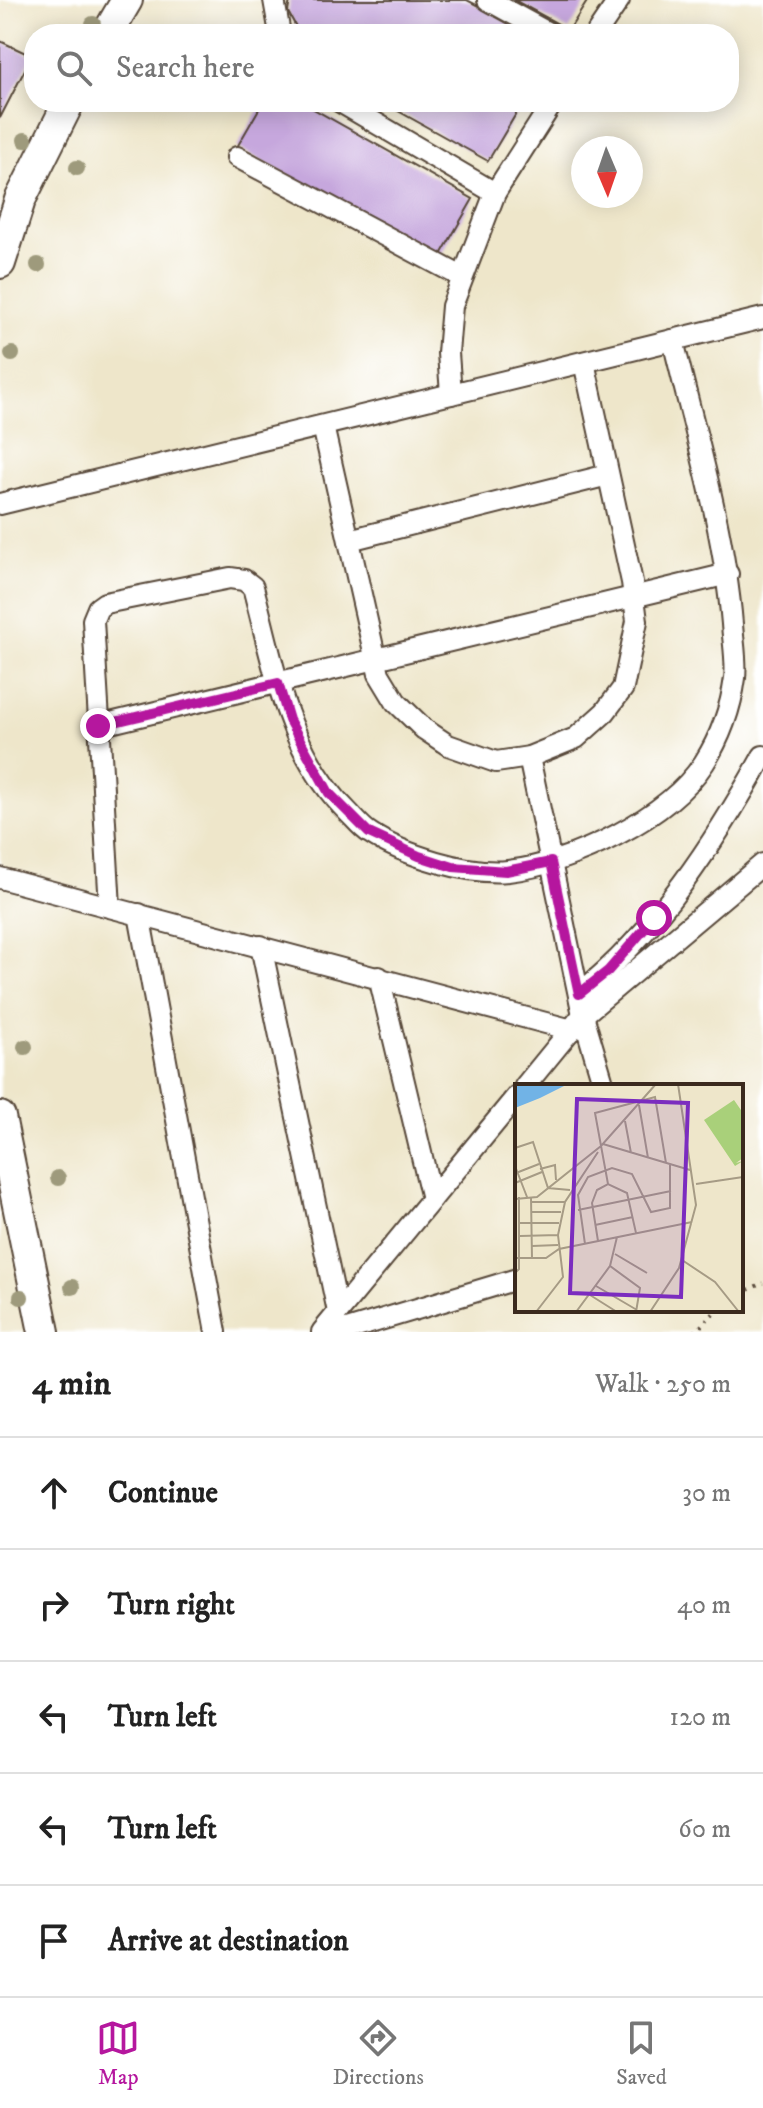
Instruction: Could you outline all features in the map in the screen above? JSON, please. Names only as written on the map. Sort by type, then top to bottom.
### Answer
[{"type":"main road","points":[[113,24],[127,0]]},
{"type":"main road","points":[[1,255],[20,200],[64,112]]},
{"type":"main road","points":[[0,1117],[44,1332]]},
{"type":"street","points":[[274,0],[278,24]]},
{"type":"street","points":[[488,0],[532,24]]},
{"type":"street","points":[[603,24],[619,0]]},
{"type":"street","points":[[357,112],[495,193]]},
{"type":"street","points":[[451,394],[449,328],[462,277],[495,193],[547,112]]},
{"type":"street","points":[[237,157],[462,277]]},
{"type":"street","points":[[0,504],[763,318]]},
{"type":"street","points":[[110,907],[93,620],[98,608],[105,603],[230,578],[244,580],[253,587],[289,720],[322,782],[369,833],[419,856],[453,867],[506,871],[551,862],[614,838],[669,801],[703,764],[723,727],[736,676],[728,574],[673,340]]},
{"type":"street","points":[[323,426],[379,674],[396,702],[424,729],[448,745],[496,762],[529,757],[576,738],[605,712],[623,688],[637,621],[584,362]]},
{"type":"street","points":[[349,540],[608,475]]},
{"type":"street","points":[[98,726],[728,574]]},
{"type":"street","points":[[579,994],[608,971],[701,858],[734,810],[763,756]]},
{"type":"street","points":[[529,757],[579,994],[578,1023],[603,1084]]},
{"type":"street","points":[[527,1084],[578,1023],[763,864]]},
{"type":"street","points":[[0,878],[379,977],[578,1023]]},
{"type":"street","points":[[139,914],[216,1332]]},
{"type":"street","points":[[261,946],[339,1322]]},
{"type":"street","points":[[379,977],[432,1199]]},
{"type":"street","points":[[339,1322],[432,1199],[515,1098]]},
{"type":"street","points":[[322,1332],[339,1322],[515,1279]]},
{"type":"path","points":[[743,1292],[763,1283]]},
{"type":"path","points":[[695,1332],[715,1312]]},
{"type":"building","points":[[290,0],[467,0],[513,24],[295,24],[288,12]]},
{"type":"building","points":[[514,0],[588,0],[573,24],[558,24]]},
{"type":"building","points":[[0,41],[24,52],[24,72],[0,118]]},
{"type":"building","points":[[257,112],[319,112],[473,199],[438,260],[237,147]]},
{"type":"building","points":[[400,112],[517,112],[488,161]]},
{"type":"route","points":[[98,726],[278,683],[289,720],[308,759],[329,793],[369,833],[419,856],[453,867],[506,871],[551,862],[579,994],[608,971],[654,918]]}]
